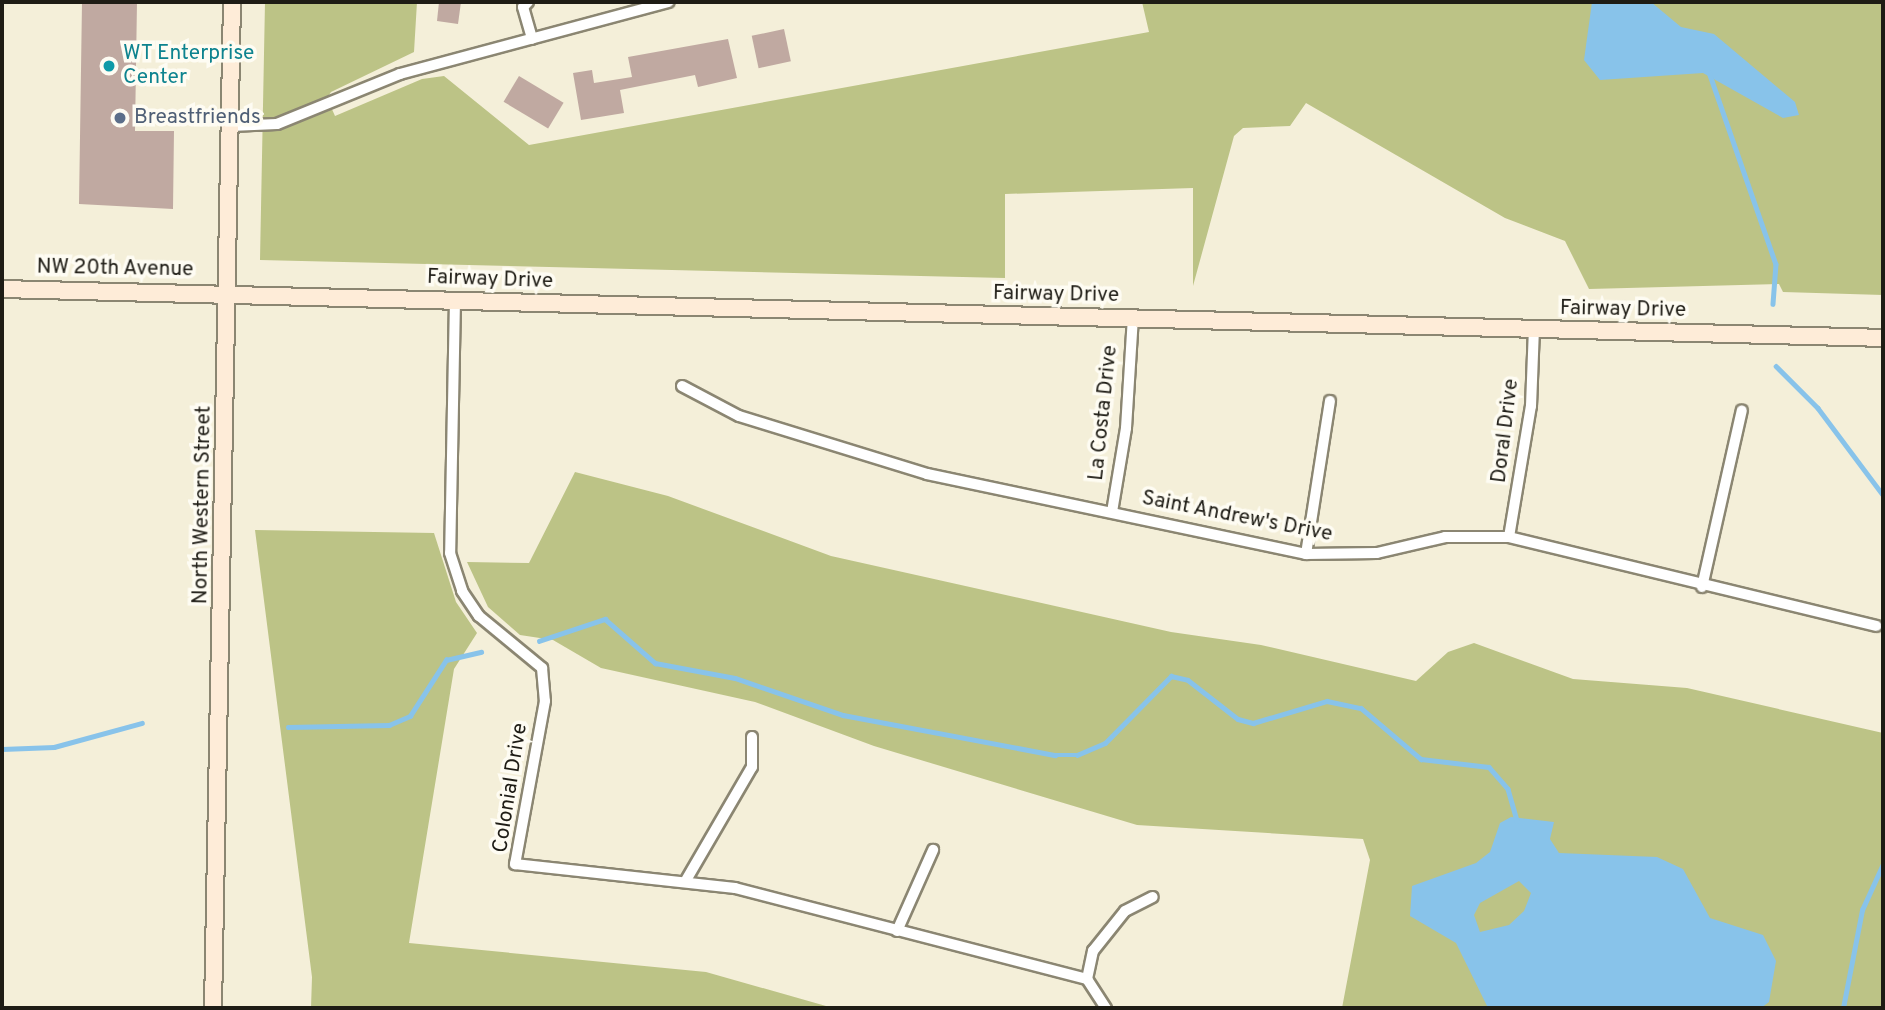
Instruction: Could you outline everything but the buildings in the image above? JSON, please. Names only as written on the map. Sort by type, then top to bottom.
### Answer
[{"type":"main road","name":"North Western Street","points":[[214,1008],[232,2]]},
{"type":"main road","name":"NW 20th Avenue","points":[[2,289],[228,291]]},
{"type":"main road","name":"Fairway Drive","points":[[228,291],[455,300],[1883,338]]},
{"type":"street","points":[[528,2],[523,7],[532,38]]},
{"type":"street","points":[[618,2],[624,14]]},
{"type":"street","points":[[231,126],[277,124],[400,74],[668,2]]},
{"type":"street","name":"Colonial Drive","points":[[455,300],[450,553],[462,591],[479,616],[542,668],[544,702],[515,864],[735,888],[1087,979]]},
{"type":"street","name":"La Costa Drive","points":[[1112,512],[1126,428],[1133,318]]},
{"type":"street","name":"Doral Drive","points":[[1509,537],[1531,406],[1534,329]]},
{"type":"street","name":"Saint Andrew's Drive","points":[[682,386],[739,416],[816,442],[927,474],[1306,554],[1377,553],[1445,537],[1509,537],[1702,587],[1876,626]]},
{"type":"street","points":[[1306,554],[1329,401]]},
{"type":"street","points":[[1702,587],[1742,410]]},
{"type":"street","points":[[685,882],[752,767],[752,737]]},
{"type":"street","points":[[897,931],[933,850]]},
{"type":"street","points":[[1106,1008],[1087,979],[1093,951],[1125,911],[1153,897]]},
{"type":"green space","points":[[265,2],[417,2],[414,52],[331,92],[327,98],[335,116],[422,79],[444,76],[529,145],[1149,32],[1142,2],[1883,2],[1883,295],[1783,292],[1779,284],[1589,289],[1565,241],[1505,218],[1306,103],[1290,126],[1243,128],[1234,136],[1193,286],[1193,188],[1005,194],[1005,278],[260,260]]},
{"type":"green space","points":[[575,472],[668,496],[831,556],[1171,632],[1261,645],[1416,681],[1448,652],[1474,643],[1573,679],[1687,688],[1883,733],[1883,1008],[1342,1008],[1370,860],[1363,839],[1137,825],[874,746],[755,702],[601,668],[553,640],[520,635],[488,607],[467,562],[529,563]]},
{"type":"green space","points":[[255,530],[434,533],[456,602],[477,633],[454,669],[409,943],[706,972],[833,1008],[311,1008],[312,977]]},
{"type":"water","points":[[1592,2],[1651,2],[1681,27],[1714,34],[1795,102],[1799,115],[1783,118],[1703,73],[1600,80],[1584,60]]},
{"type":"water","points":[[1511,817],[1554,822],[1550,839],[1559,853],[1657,857],[1683,869],[1710,918],[1763,935],[1776,961],[1769,1002],[1761,1008],[1488,1008],[1456,943],[1410,916],[1412,886],[1476,863],[1490,852],[1500,823]],"holes":[[[1519,881],[1531,893],[1524,911],[1509,925],[1480,932],[1474,915],[1480,903]]]},
{"type":"waterway","points":[[1709,72],[1776,264],[1773,304]]},
{"type":"waterway","points":[[1776,366],[1818,408],[1883,495]]},
{"type":"waterway","points":[[539,641],[605,619],[655,663],[735,678],[843,715],[1055,755],[1077,755],[1105,743],[1171,676],[1188,680],[1238,719],[1253,723],[1327,701],[1361,708],[1421,759],[1489,767],[1508,789],[1517,821]]},
{"type":"waterway","points":[[288,727],[389,725],[410,716],[446,660],[481,652]]},
{"type":"waterway","points":[[2,749],[54,747],[142,723]]},
{"type":"waterway","points":[[1843,1008],[1862,910],[1883,864]]},
{"type":"place","name":"WT Enterprise Center","points":[[109,66]]},
{"type":"place","name":"Breastfriends","points":[[120,118]]}]
